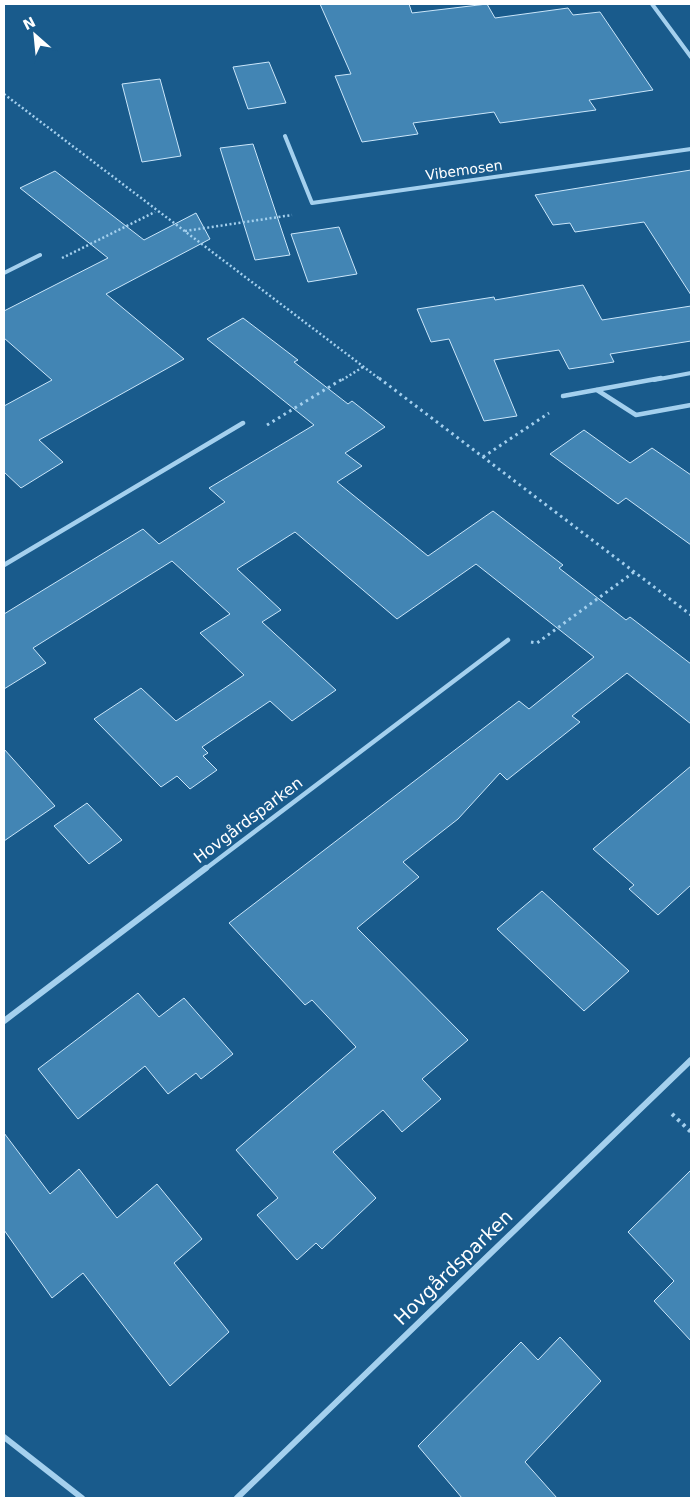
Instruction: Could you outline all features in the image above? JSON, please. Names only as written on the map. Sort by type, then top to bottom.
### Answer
[{"type":"street","points":[[652,4],[691,57]]},
{"type":"street","points":[[285,136],[312,203]]},
{"type":"street","name":"Vibemosen","points":[[312,203],[691,149]]},
{"type":"street","points":[[4,273],[40,255]]},
{"type":"street","points":[[563,396],[691,373]]},
{"type":"street","points":[[597,390],[636,416],[691,405]]},
{"type":"street","points":[[4,565],[243,423]]},
{"type":"street","name":"Hovgårdsparken","points":[[4,1022],[508,640]]},
{"type":"street","name":"Hovgårdsparken","points":[[237,1498],[691,1060]]},
{"type":"street","points":[[4,1438],[82,1498]]},
{"type":"path","points":[[4,94],[155,212],[184,231],[691,615]]},
{"type":"path","points":[[184,231],[298,214],[312,203]]},
{"type":"path","points":[[40,255],[61,259],[155,212]]},
{"type":"path","points":[[243,423],[264,427],[363,367]]},
{"type":"path","points":[[483,457],[559,407],[563,396]]},
{"type":"path","points":[[508,640],[537,643],[634,572]]},
{"type":"building","points":[[320,4],[409,4],[412,13],[487,4],[495,18],[568,8],[573,15],[600,12],[653,90],[589,100],[596,110],[500,123],[494,112],[413,123],[418,134],[362,142],[335,76],[351,74]]},
{"type":"building","points":[[269,62],[286,103],[248,109],[233,67]]},
{"type":"building","points":[[160,79],[181,156],[142,162],[122,84]]},
{"type":"building","points":[[253,144],[290,255],[255,260],[220,148]]},
{"type":"building","points":[[691,170],[691,295],[644,222],[575,232],[570,223],[553,225],[535,195]]},
{"type":"building","points":[[55,171],[144,240],[196,213],[210,239],[106,294],[184,359],[39,440],[63,462],[21,488],[4,472],[4,406],[52,380],[4,338],[4,311],[108,258],[20,188]]},
{"type":"building","points":[[339,227],[357,274],[308,282],[291,234]]},
{"type":"building","points":[[583,285],[602,320],[691,306],[691,341],[610,354],[614,362],[569,369],[559,350],[494,360],[517,416],[484,421],[449,339],[431,342],[417,309],[494,297],[495,300]]},
{"type":"building","points":[[243,318],[298,360],[294,362],[348,404],[352,401],[385,427],[345,453],[362,466],[337,482],[428,556],[493,511],[563,565],[559,568],[626,620],[630,617],[691,664],[691,724],[627,673],[572,716],[580,722],[507,780],[500,773],[458,819],[403,862],[419,877],[357,928],[468,1040],[422,1079],[441,1099],[402,1132],[383,1110],[333,1152],[376,1198],[322,1249],[316,1243],[297,1260],[257,1215],[278,1198],[236,1150],[356,1047],[312,1000],[305,1005],[229,923],[519,701],[529,709],[594,657],[476,564],[397,619],[295,532],[237,569],[281,610],[262,622],[336,690],[292,721],[270,701],[202,747],[208,753],[203,756],[217,770],[190,789],[177,776],[161,787],[94,719],[141,688],[176,721],[244,675],[200,633],[230,614],[172,561],[33,648],[46,663],[4,689],[4,614],[143,529],[159,544],[225,502],[209,488],[314,425],[207,339]]},
{"type":"building","points":[[584,430],[630,463],[652,448],[691,475],[691,545],[626,498],[618,504],[550,454]]},
{"type":"building","points":[[4,749],[55,806],[4,841]]},
{"type":"building","points":[[691,766],[691,885],[658,915],[629,889],[634,885],[593,849]]},
{"type":"building","points":[[87,803],[122,840],[89,864],[54,826]]},
{"type":"building","points":[[542,891],[629,971],[584,1011],[497,929]]},
{"type":"building","points":[[138,993],[159,1017],[184,998],[233,1054],[201,1079],[196,1073],[168,1094],[145,1066],[78,1119],[38,1069]]},
{"type":"building","points":[[4,1133],[50,1194],[79,1169],[117,1218],[157,1184],[202,1239],[174,1263],[229,1332],[170,1386],[83,1273],[52,1298],[4,1230]]},
{"type":"building","points":[[691,1170],[691,1341],[654,1301],[674,1281],[628,1232]]},
{"type":"building","points":[[560,1337],[601,1381],[525,1462],[557,1498],[462,1498],[418,1446],[521,1342],[538,1360]]}]
